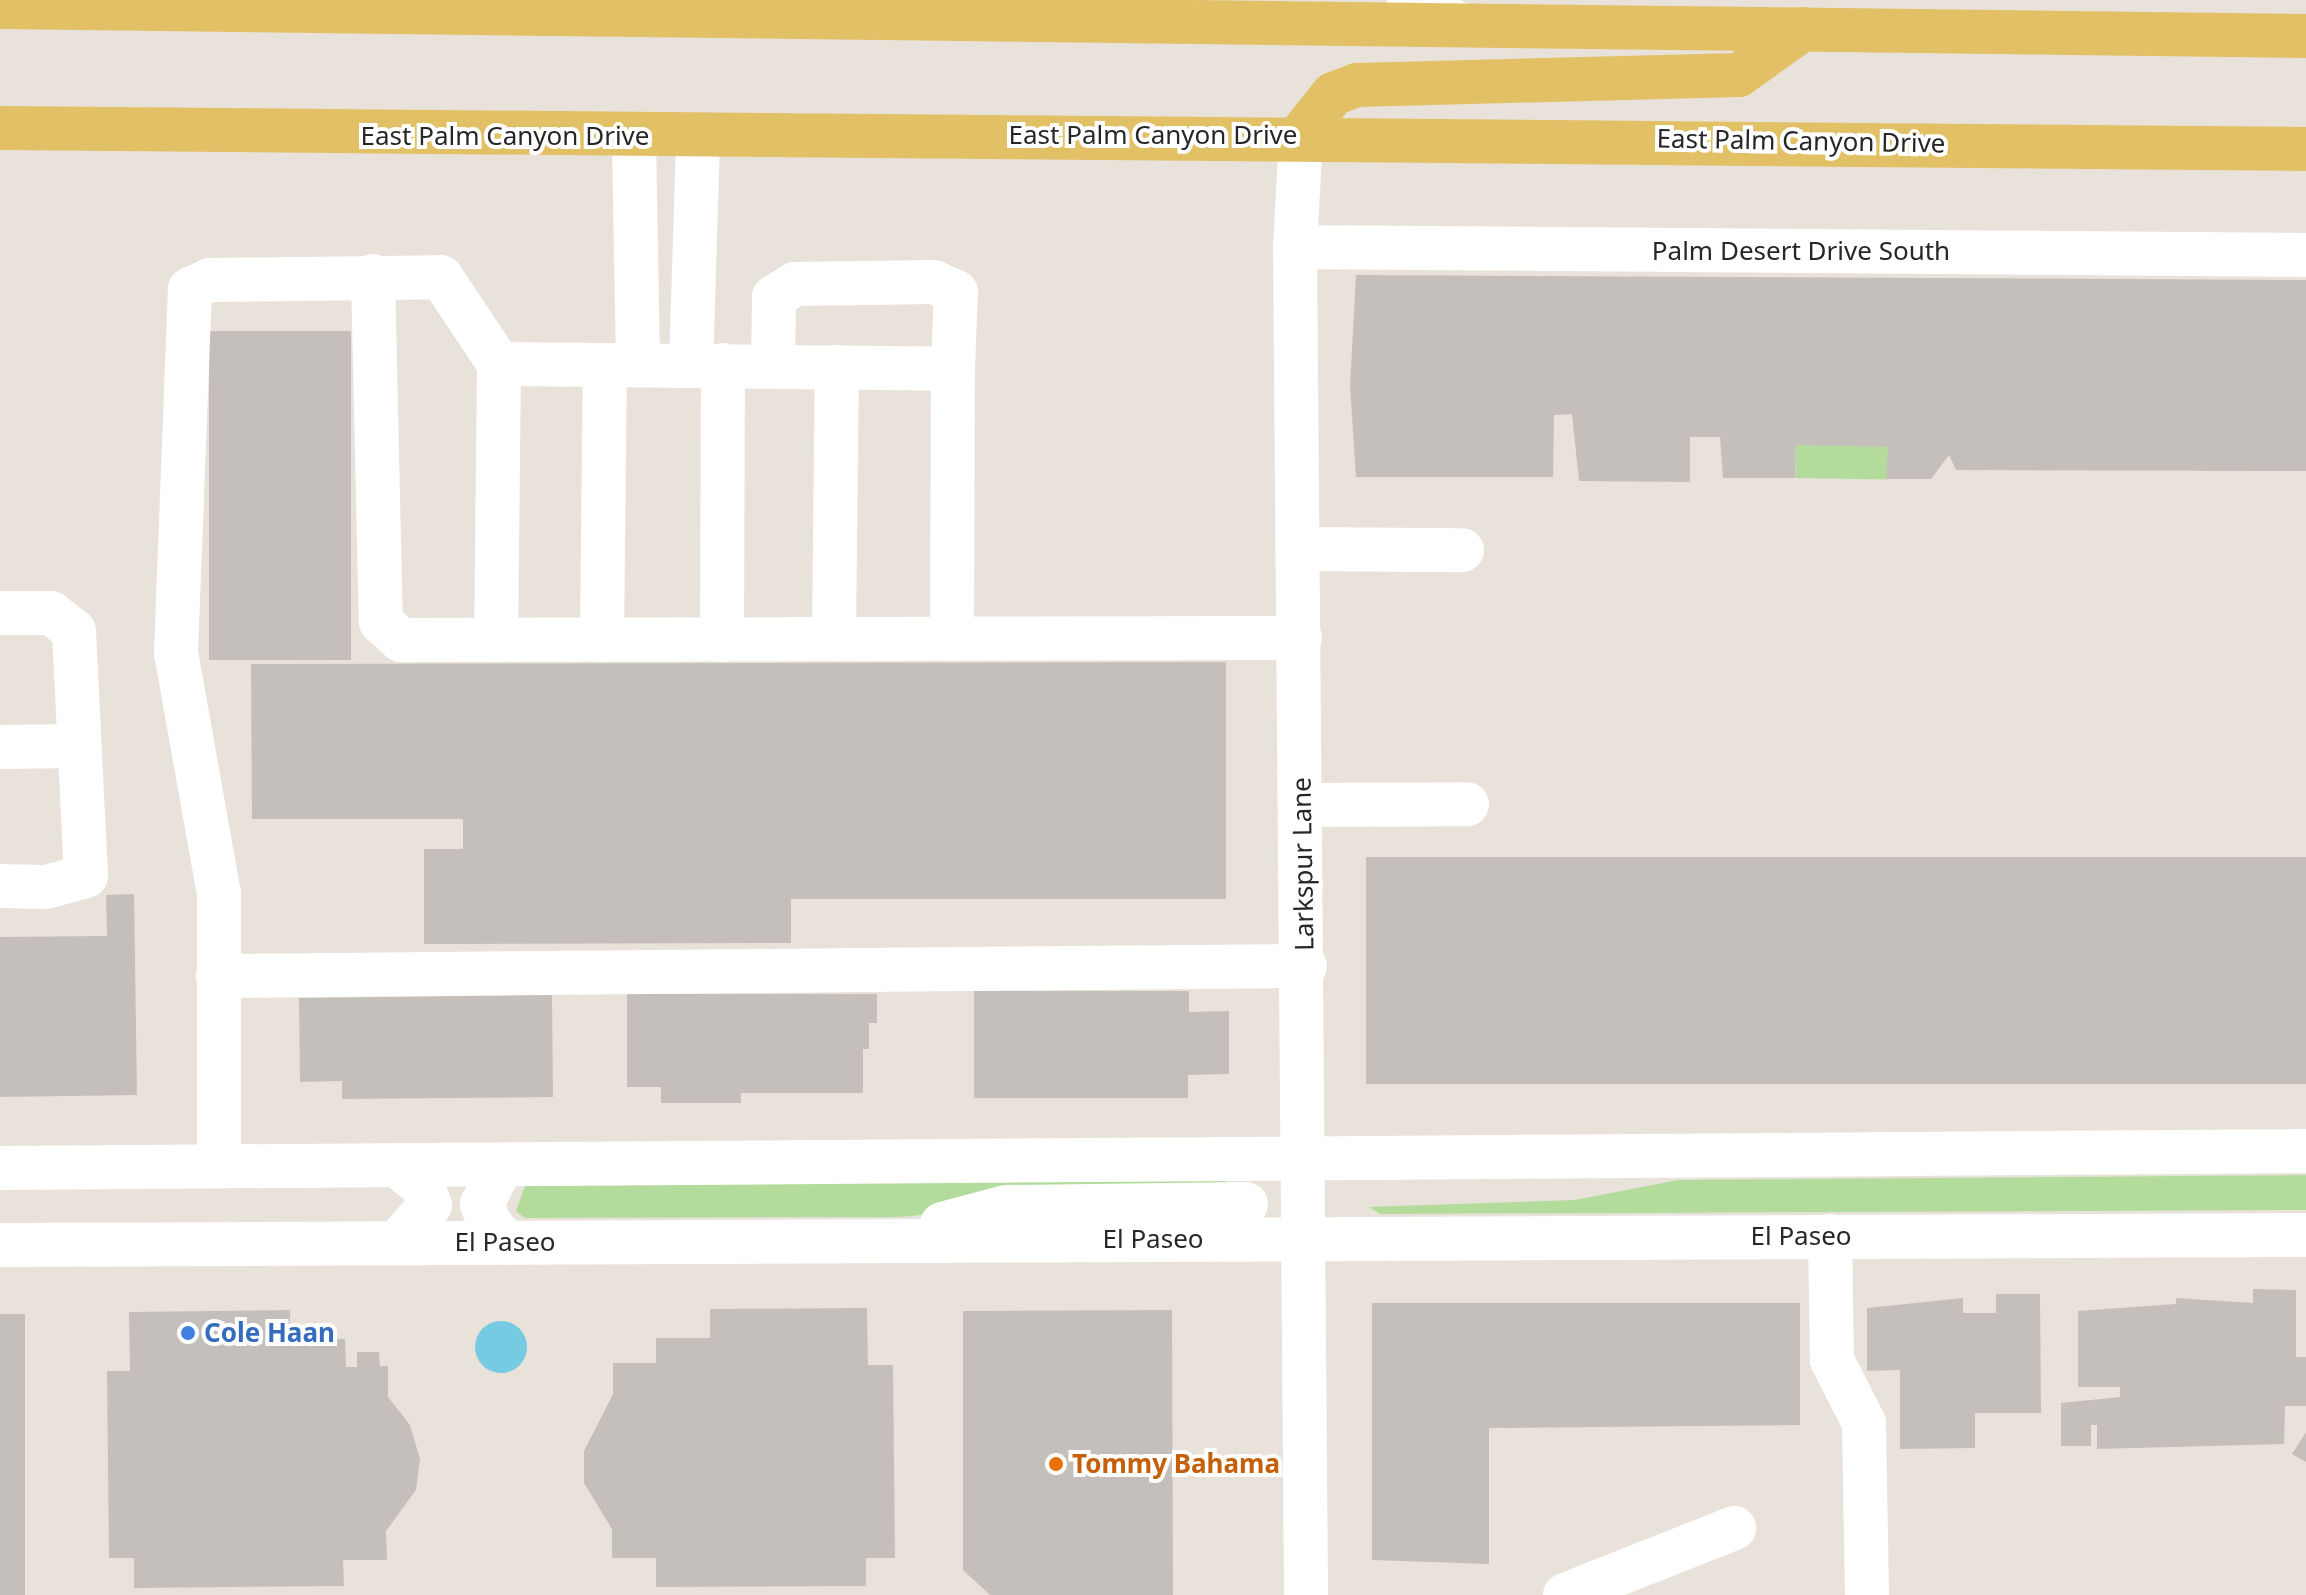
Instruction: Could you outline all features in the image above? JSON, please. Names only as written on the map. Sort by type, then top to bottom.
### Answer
[{"type":"main road","points":[[0,7],[2306,36]]},
{"type":"main road","points":[[1301,134],[1333,94],[1357,85],[1739,75],[1803,29]]},
{"type":"main road","name":"East Palm Canyon Drive","points":[[0,128],[634,137],[1301,134],[2306,149]]},
{"type":"street","points":[[1409,0],[1461,25]]},
{"type":"street","name":"Larkspur Lane","points":[[1301,134],[1295,247],[1305,966],[1306,1595]]},
{"type":"street","points":[[602,640],[634,137]]},
{"type":"street","points":[[698,137],[722,640]]},
{"type":"street","name":"Palm Desert Drive South","points":[[1295,247],[2306,255]]},
{"type":"street","points":[[373,276],[381,622],[401,640],[1300,638]]},
{"type":"street","points":[[219,1166],[219,894],[176,652],[185,308],[190,289],[210,280],[441,277],[499,364],[496,640]]},
{"type":"street","points":[[773,366],[774,297],[795,284],[934,282],[956,292],[952,639]]},
{"type":"street","points":[[499,364],[953,369]]},
{"type":"street","points":[[834,639],[837,367]]},
{"type":"street","points":[[1299,549],[1462,550]]},
{"type":"street","points":[[0,613],[51,613],[74,631],[86,876],[46,887],[0,886]]},
{"type":"street","points":[[0,747],[79,746]]},
{"type":"street","points":[[1302,805],[1467,804]]},
{"type":"street","points":[[218,976],[1305,966]]},
{"type":"street","points":[[0,1168],[2306,1151]]},
{"type":"street","points":[[396,1165],[423,1186],[430,1205],[397,1243]]},
{"type":"street","points":[[502,1165],[482,1204],[490,1225],[508,1243]]},
{"type":"street","points":[[879,1241],[1006,1207],[1246,1204]]},
{"type":"street","name":"El Paseo","points":[[0,1245],[2306,1235]]},
{"type":"street","points":[[1830,1236],[1832,1360],[1864,1423],[1867,1595]]},
{"type":"street","points":[[1565,1595],[1734,1528]]},
{"type":"green space","points":[[1796,445],[1888,447],[1887,480],[1795,478]]},
{"type":"green space","points":[[2306,1175],[2306,1210],[1380,1214],[1369,1207],[1575,1200],[1678,1180]]},
{"type":"green space","points":[[1223,1179],[1228,1184],[900,1217],[525,1218],[516,1211],[525,1186]]},
{"type":"water","points":[[501,1321],[520,1328],[527,1347],[520,1366],[501,1373],[482,1366],[475,1347],[482,1328]]},
{"type":"building","points":[[1356,275],[2306,280],[2306,471],[1956,470],[1949,455],[1931,479],[1886,479],[1888,447],[1796,445],[1795,478],[1723,478],[1720,437],[1690,437],[1690,482],[1579,481],[1572,414],[1554,415],[1553,477],[1356,477],[1350,386]]},
{"type":"building","points":[[209,331],[351,331],[351,660],[209,660]]},
{"type":"building","points":[[1226,662],[1226,899],[791,899],[791,943],[424,944],[424,849],[463,849],[463,819],[252,819],[251,664]]},
{"type":"building","points":[[1366,857],[2306,857],[2306,1084],[1366,1084]]},
{"type":"building","points":[[134,894],[137,1095],[0,1097],[0,937],[107,936],[106,895]]},
{"type":"building","points":[[974,991],[1189,991],[1189,1012],[1229,1011],[1229,1074],[1188,1075],[1188,1098],[974,1098]]},
{"type":"building","points":[[627,994],[877,994],[877,1023],[869,1023],[869,1049],[863,1049],[863,1093],[741,1093],[741,1103],[661,1103],[661,1087],[627,1087]]},
{"type":"building","points":[[552,995],[553,1097],[342,1099],[342,1081],[300,1082],[299,998]]},
{"type":"building","points":[[2253,1289],[2296,1290],[2296,1357],[2306,1357],[2306,1406],[2285,1406],[2284,1444],[2097,1449],[2097,1425],[2091,1425],[2091,1446],[2061,1446],[2061,1403],[2120,1397],[2120,1387],[2078,1387],[2078,1311],[2176,1304],[2176,1298],[2253,1303]]},
{"type":"building","points":[[1996,1294],[2040,1294],[2041,1413],[1975,1413],[1975,1448],[1900,1449],[1900,1370],[1867,1371],[1867,1308],[1963,1298],[1963,1313],[1996,1313]]},
{"type":"building","points":[[1372,1303],[1800,1303],[1800,1425],[1489,1428],[1489,1564],[1372,1560]]},
{"type":"building","points":[[867,1308],[868,1365],[893,1365],[895,1558],[866,1558],[866,1586],[656,1587],[656,1558],[612,1558],[612,1529],[584,1483],[584,1451],[613,1394],[613,1363],[656,1363],[656,1338],[710,1338],[710,1309]]},
{"type":"building","points":[[290,1310],[290,1339],[345,1339],[346,1367],[357,1367],[357,1352],[379,1352],[380,1366],[388,1366],[388,1397],[410,1425],[420,1459],[416,1490],[386,1531],[387,1560],[343,1560],[344,1586],[134,1588],[134,1558],[109,1558],[107,1371],[130,1371],[129,1312]]},
{"type":"building","points":[[1172,1310],[1173,1595],[990,1595],[963,1570],[963,1311]]},
{"type":"building","points":[[0,1314],[25,1314],[25,1595],[0,1595]]},
{"type":"building","points":[[2306,1432],[2306,1462],[2292,1454]]},
{"type":"place","name":"Cole Haan","points":[[188,1333]]},
{"type":"place","name":"Tommy Bahama","points":[[1056,1464]]}]
